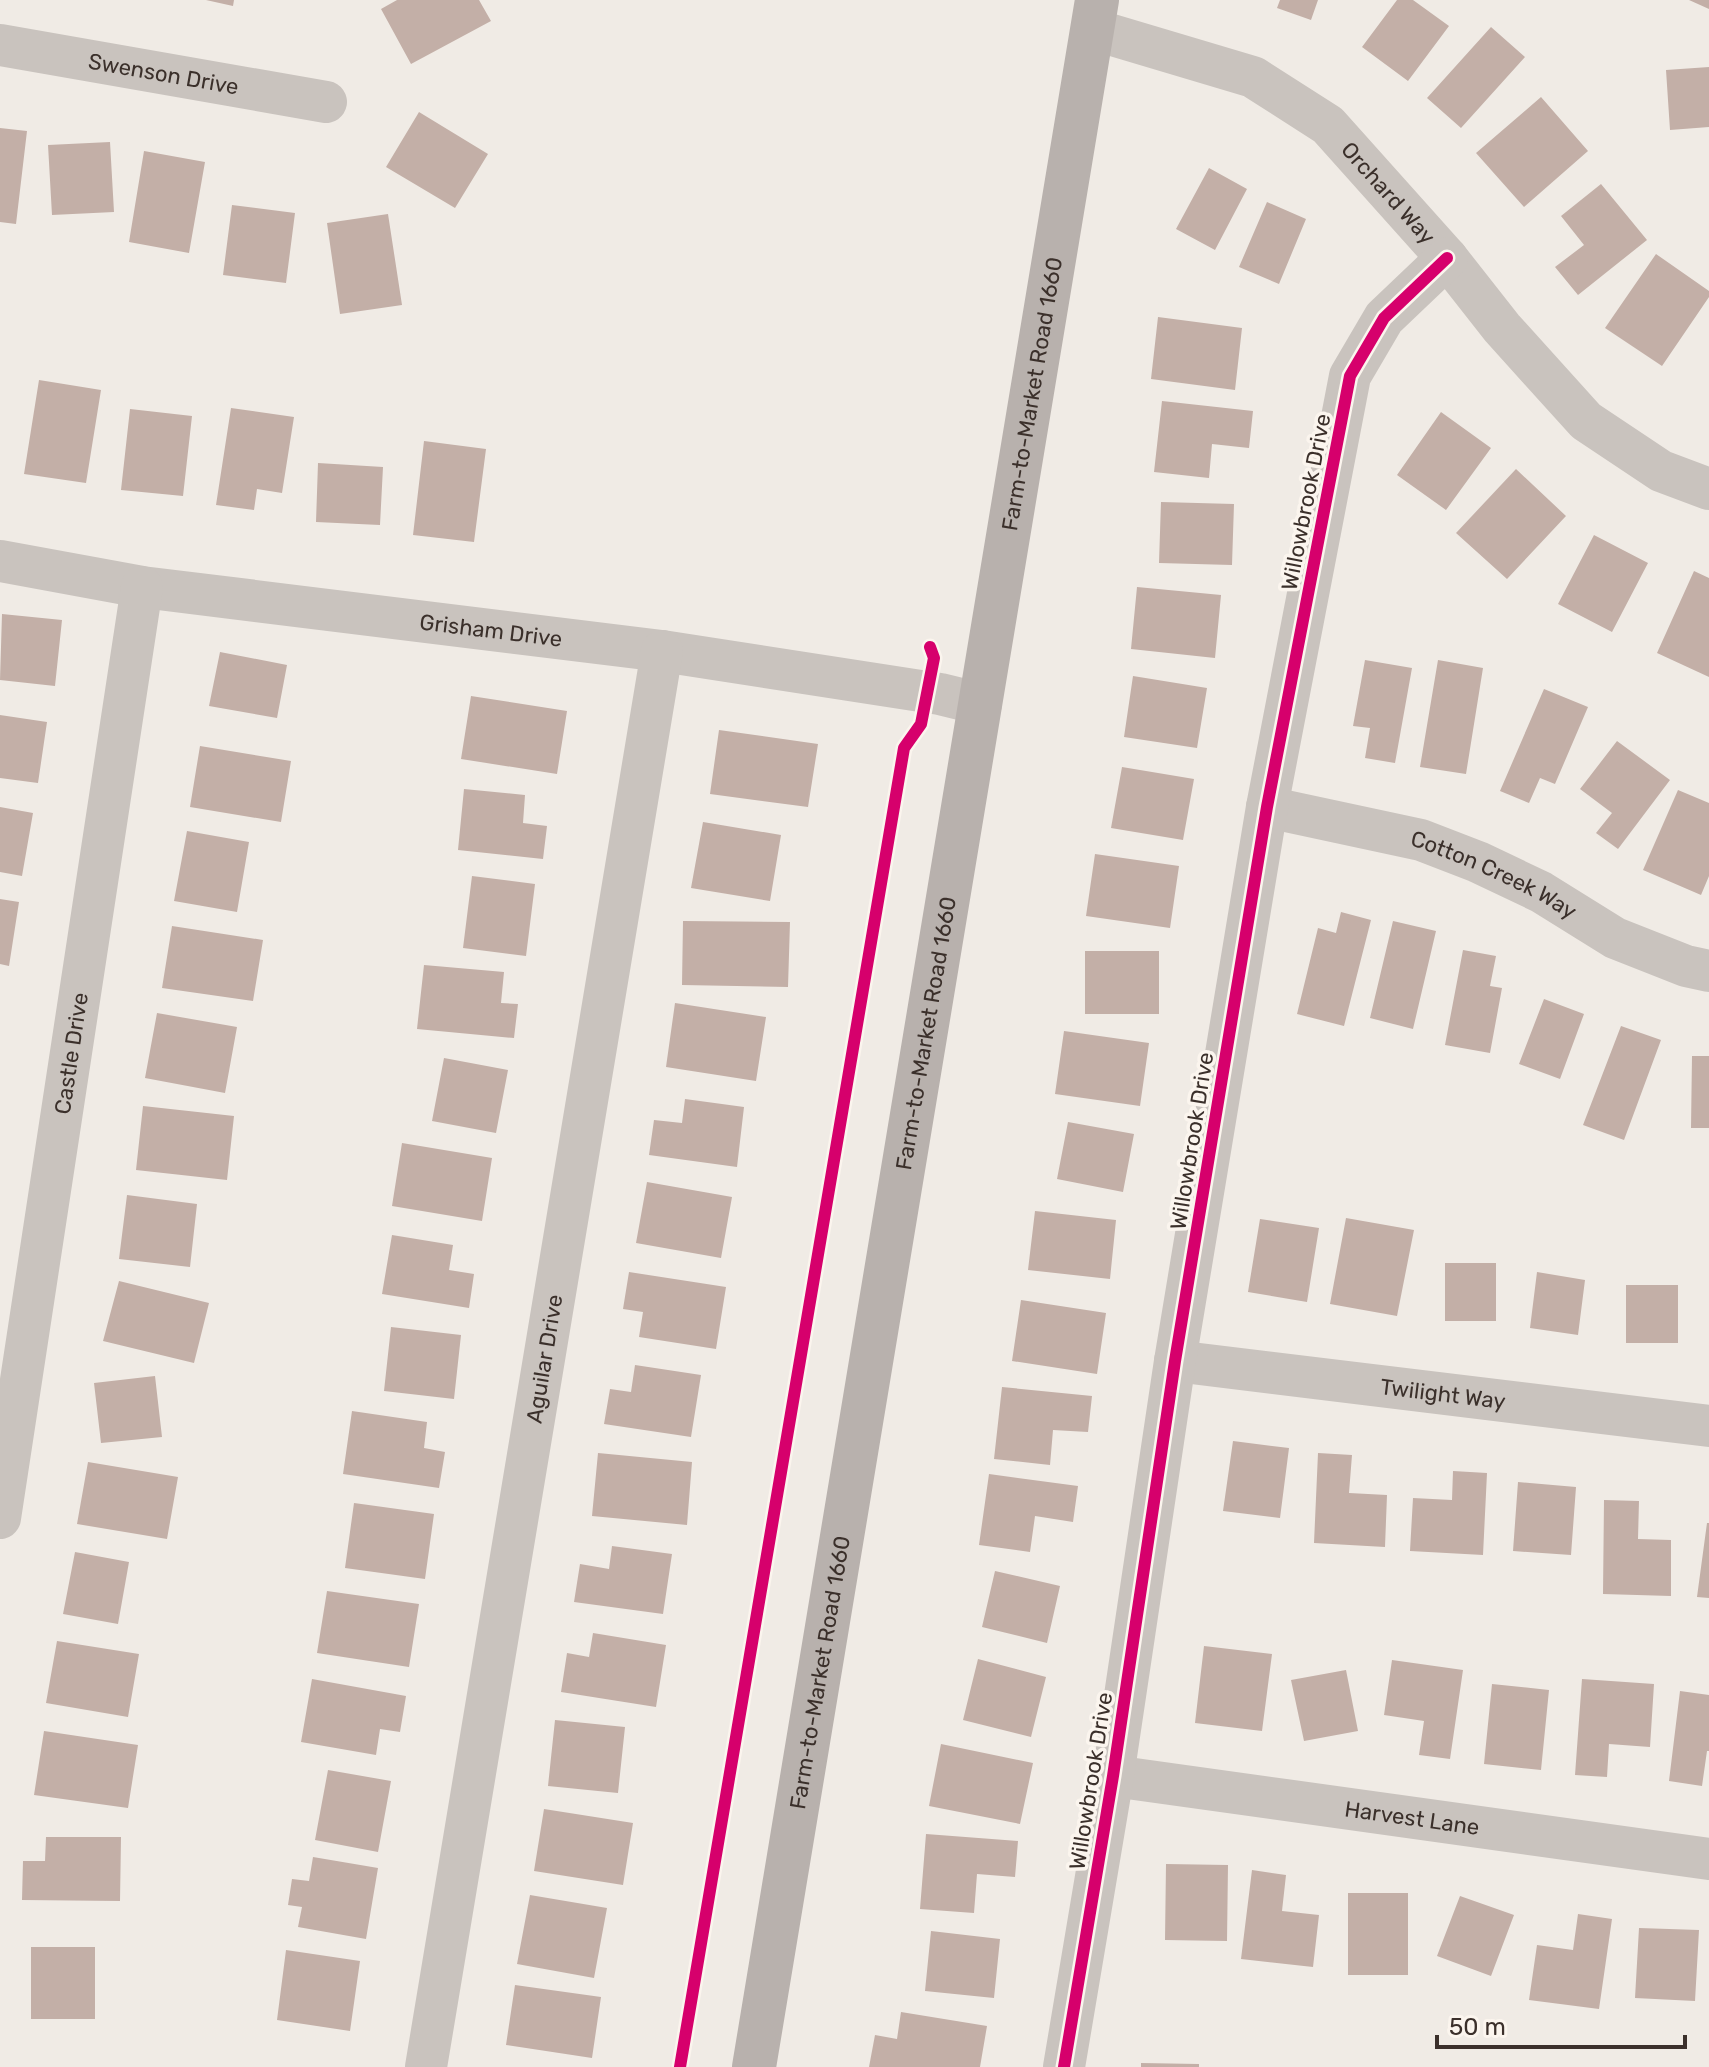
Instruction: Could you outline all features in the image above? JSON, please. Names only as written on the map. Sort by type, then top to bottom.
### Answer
[{"type":"main road","name":"Farm-to-Market Road 1660","points":[[754,2067],[1094,14]]},
{"type":"street","name":"Orchard Way","points":[[1094,14],[1253,77],[1328,125],[1586,421],[1661,471],[1709,489]]},
{"type":"street","name":"Swenson Drive","points":[[0,45],[326,102]]},
{"type":"street","name":"Willowbrook Drive","points":[[1064,2067],[1113,1776],[1175,1361],[1267,807],[1350,376],[1384,318],[1447,258]]},
{"type":"street","name":"Grisham Drive","points":[[0,561],[142,587],[662,651],[940,694],[981,704]]},
{"type":"street","name":"Castle Drive","points":[[0,1518],[142,587]]},
{"type":"street","name":"Aguilar Drive","points":[[426,2067],[662,651]]},
{"type":"street","name":"Cotton Creek Way","points":[[1267,807],[1421,840],[1478,862],[1541,892],[1615,938],[1686,966],[1709,971]]},
{"type":"street","name":"Twilight Way","points":[[1175,1361],[1709,1426]]},
{"type":"street","name":"Harvest Lane","points":[[1113,1776],[1709,1859]]},
{"type":"building","points":[[206,0],[234,0],[233,6]]},
{"type":"building","points":[[397,0],[479,0],[491,21],[411,64],[381,9]]},
{"type":"building","points":[[1280,0],[1318,0],[1311,20],[1277,8]]},
{"type":"building","points":[[1397,0],[1413,0],[1449,26],[1408,81],[1362,47]]},
{"type":"building","points":[[1689,0],[1709,0],[1709,9]]},
{"type":"building","points":[[1491,27],[1525,57],[1461,128],[1427,98]]},
{"type":"building","points":[[1709,67],[1709,127],[1670,130],[1666,70]]},
{"type":"building","points":[[1541,97],[1588,151],[1524,207],[1476,153]]},
{"type":"building","points":[[419,112],[488,154],[455,208],[386,167]]},
{"type":"building","points":[[0,128],[27,131],[16,224],[0,222]]},
{"type":"building","points":[[110,142],[114,212],[52,215],[48,145]]},
{"type":"building","points":[[144,151],[205,162],[189,253],[129,242]]},
{"type":"building","points":[[1209,168],[1247,189],[1215,250],[1176,229]]},
{"type":"building","points":[[1601,184],[1647,240],[1578,295],[1555,267],[1584,245],[1561,216]]},
{"type":"building","points":[[1267,202],[1306,219],[1279,284],[1239,267]]},
{"type":"building","points":[[232,205],[295,213],[286,283],[223,275]]},
{"type":"building","points":[[388,214],[402,305],[340,314],[327,223]]},
{"type":"building","points":[[1656,254],[1709,291],[1709,297],[1662,366],[1605,328]]},
{"type":"building","points":[[1158,317],[1242,328],[1235,390],[1151,379]]},
{"type":"building","points":[[39,380],[101,390],[86,483],[24,474]]},
{"type":"building","points":[[1162,401],[1253,411],[1249,448],[1212,444],[1209,478],[1154,472]]},
{"type":"building","points":[[231,408],[294,417],[282,493],[257,489],[254,510],[216,505]]},
{"type":"building","points":[[130,409],[192,416],[183,496],[121,490]]},
{"type":"building","points":[[1441,412],[1491,448],[1446,510],[1397,475]]},
{"type":"building","points":[[424,441],[486,449],[474,542],[413,535]]},
{"type":"building","points":[[318,463],[383,467],[380,525],[316,522]]},
{"type":"building","points":[[1516,469],[1566,516],[1507,579],[1456,533]]},
{"type":"building","points":[[1161,502],[1234,504],[1232,565],[1159,563]]},
{"type":"building","points":[[1594,535],[1648,563],[1612,632],[1558,604]]},
{"type":"building","points":[[1694,571],[1709,578],[1709,677],[1657,653]]},
{"type":"building","points":[[1137,587],[1221,595],[1215,658],[1131,649]]},
{"type":"building","points":[[2,614],[62,620],[55,686],[0,680]]},
{"type":"building","points":[[220,652],[287,665],[277,718],[209,706]]},
{"type":"building","points":[[1365,660],[1412,668],[1395,763],[1365,758],[1370,728],[1353,726]]},
{"type":"building","points":[[1438,660],[1483,668],[1466,774],[1420,767]]},
{"type":"building","points":[[1133,676],[1207,688],[1197,748],[1124,737]]},
{"type":"building","points":[[1544,689],[1588,707],[1555,784],[1540,778],[1529,803],[1500,791]]},
{"type":"building","points":[[471,696],[567,711],[557,774],[461,759]]},
{"type":"building","points":[[0,715],[47,722],[38,783],[0,778]]},
{"type":"building","points":[[719,730],[818,744],[808,807],[710,794]]},
{"type":"building","points":[[1617,741],[1670,780],[1618,849],[1596,833],[1612,813],[1580,789]]},
{"type":"building","points":[[200,746],[291,761],[281,822],[190,807]]},
{"type":"building","points":[[1122,767],[1194,779],[1183,840],[1111,828]]},
{"type":"building","points":[[464,789],[525,795],[523,823],[547,826],[543,859],[458,850]]},
{"type":"building","points":[[1678,790],[1709,803],[1709,876],[1701,895],[1643,870]]},
{"type":"building","points":[[0,807],[33,813],[22,876],[0,872]]},
{"type":"building","points":[[703,822],[781,835],[770,901],[691,888]]},
{"type":"building","points":[[187,831],[249,842],[237,912],[174,901]]},
{"type":"building","points":[[1095,854],[1179,866],[1170,928],[1086,916]]},
{"type":"building","points":[[472,876],[535,884],[526,956],[463,948]]},
{"type":"building","points":[[0,899],[19,902],[9,966],[0,964]]},
{"type":"building","points":[[1341,912],[1371,920],[1344,1026],[1297,1014],[1318,928],[1336,933]]},
{"type":"building","points":[[683,921],[790,922],[788,987],[682,985]]},
{"type":"building","points":[[1393,921],[1436,931],[1413,1029],[1370,1018]]},
{"type":"building","points":[[172,926],[263,940],[253,1001],[162,988]]},
{"type":"building","points":[[1463,950],[1496,956],[1490,986],[1502,988],[1490,1053],[1445,1045]]},
{"type":"building","points":[[1085,951],[1159,951],[1159,1014],[1085,1014]]},
{"type":"building","points":[[424,965],[504,972],[501,1003],[518,1004],[514,1038],[417,1029]]},
{"type":"building","points":[[1544,999],[1584,1014],[1560,1079],[1519,1064]]},
{"type":"building","points":[[675,1003],[766,1017],[756,1081],[666,1067]]},
{"type":"building","points":[[157,1013],[237,1027],[225,1093],[145,1078]]},
{"type":"building","points":[[1621,1026],[1661,1040],[1624,1140],[1583,1125]]},
{"type":"building","points":[[1064,1031],[1149,1043],[1140,1106],[1055,1094]]},
{"type":"building","points":[[1692,1056],[1709,1056],[1709,1128],[1691,1128]]},
{"type":"building","points":[[444,1058],[508,1070],[496,1133],[432,1121]]},
{"type":"building","points":[[685,1099],[744,1107],[737,1167],[649,1155],[654,1120],[682,1123]]},
{"type":"building","points":[[143,1106],[234,1116],[227,1180],[136,1170]]},
{"type":"building","points":[[1068,1122],[1134,1134],[1123,1192],[1057,1179]]},
{"type":"building","points":[[402,1143],[492,1158],[482,1221],[392,1206]]},
{"type":"building","points":[[647,1182],[732,1197],[721,1258],[636,1243]]},
{"type":"building","points":[[127,1195],[197,1204],[190,1267],[119,1259]]},
{"type":"building","points":[[1035,1211],[1116,1220],[1110,1279],[1028,1270]]},
{"type":"building","points":[[1346,1218],[1414,1230],[1397,1316],[1330,1304]]},
{"type":"building","points":[[1260,1219],[1319,1228],[1307,1302],[1248,1292]]},
{"type":"building","points":[[392,1235],[453,1245],[449,1270],[474,1274],[469,1308],[382,1294]]},
{"type":"building","points":[[1445,1263],[1496,1263],[1496,1321],[1445,1321]]},
{"type":"building","points":[[629,1272],[726,1287],[716,1349],[639,1337],[643,1312],[623,1309]]},
{"type":"building","points":[[1537,1272],[1585,1280],[1578,1335],[1530,1328]]},
{"type":"building","points":[[119,1281],[209,1303],[194,1363],[103,1341]]},
{"type":"building","points":[[1626,1285],[1678,1285],[1678,1343],[1626,1343]]},
{"type":"building","points":[[1021,1300],[1106,1313],[1097,1374],[1012,1361]]},
{"type":"building","points":[[391,1327],[461,1335],[454,1399],[384,1391]]},
{"type":"building","points":[[635,1365],[701,1375],[691,1437],[604,1424],[610,1389],[631,1392]]},
{"type":"building","points":[[155,1376],[162,1437],[101,1443],[94,1383]]},
{"type":"building","points":[[1002,1387],[1092,1396],[1088,1432],[1053,1430],[1050,1465],[994,1459]]},
{"type":"building","points":[[352,1411],[427,1422],[424,1448],[445,1452],[439,1488],[343,1474]]},
{"type":"building","points":[[1233,1441],[1289,1448],[1280,1518],[1223,1511]]},
{"type":"building","points":[[598,1453],[692,1462],[687,1525],[592,1516]]},
{"type":"building","points":[[1318,1453],[1352,1455],[1349,1493],[1387,1495],[1385,1547],[1314,1543]]},
{"type":"building","points":[[88,1462],[178,1477],[167,1539],[77,1524]]},
{"type":"building","points":[[1453,1471],[1487,1473],[1483,1555],[1410,1551],[1413,1498],[1452,1500]]},
{"type":"building","points":[[989,1474],[1078,1486],[1073,1522],[1035,1516],[1030,1552],[979,1545]]},
{"type":"building","points":[[1518,1482],[1576,1487],[1571,1555],[1513,1551]]},
{"type":"building","points":[[1604,1500],[1639,1501],[1638,1539],[1671,1540],[1671,1596],[1603,1594]]},
{"type":"building","points":[[354,1503],[434,1514],[425,1579],[345,1568]]},
{"type":"building","points":[[1709,1523],[1709,1598],[1697,1597]]},
{"type":"building","points":[[612,1546],[672,1554],[663,1614],[574,1602],[580,1564],[609,1569]]},
{"type":"building","points":[[75,1552],[129,1562],[118,1624],[63,1614]]},
{"type":"building","points":[[995,1571],[1060,1586],[1047,1643],[982,1627]]},
{"type":"building","points":[[327,1591],[419,1604],[409,1667],[317,1653]]},
{"type":"building","points":[[593,1633],[666,1645],[656,1707],[561,1692],[567,1653],[589,1657]]},
{"type":"building","points":[[57,1641],[139,1654],[128,1717],[46,1703]]},
{"type":"building","points":[[1204,1646],[1272,1654],[1262,1731],[1195,1723]]},
{"type":"building","points":[[978,1659],[1046,1677],[1031,1737],[963,1720]]},
{"type":"building","points":[[1392,1660],[1463,1670],[1450,1759],[1419,1755],[1424,1721],[1384,1715]]},
{"type":"building","points":[[1346,1670],[1358,1731],[1304,1741],[1291,1680]]},
{"type":"building","points":[[312,1679],[406,1696],[400,1732],[380,1729],[376,1755],[301,1742]]},
{"type":"building","points":[[1582,1679],[1654,1684],[1650,1747],[1609,1744],[1607,1777],[1575,1775]]},
{"type":"building","points":[[1492,1684],[1549,1690],[1541,1770],[1484,1764]]},
{"type":"building","points":[[1680,1691],[1709,1695],[1709,1751],[1702,1786],[1669,1781]]},
{"type":"building","points":[[555,1720],[625,1727],[618,1793],[548,1786]]},
{"type":"building","points":[[44,1731],[138,1745],[128,1808],[34,1795]]},
{"type":"building","points":[[941,1744],[1033,1763],[1020,1824],[929,1806]]},
{"type":"building","points":[[328,1770],[391,1781],[378,1852],[315,1840]]},
{"type":"building","points":[[544,1809],[633,1823],[623,1885],[534,1871]]},
{"type":"building","points":[[926,1834],[1018,1841],[1015,1877],[977,1874],[974,1913],[920,1909]]},
{"type":"building","points":[[46,1837],[121,1837],[120,1901],[22,1900],[23,1861],[45,1861]]},
{"type":"building","points":[[313,1857],[378,1868],[366,1939],[298,1927],[302,1907],[288,1905],[292,1879],[309,1881]]},
{"type":"building","points":[[1166,1864],[1228,1865],[1227,1941],[1165,1940]]},
{"type":"building","points":[[1252,1870],[1286,1875],[1282,1911],[1319,1915],[1313,1967],[1241,1959]]},
{"type":"building","points":[[1348,1893],[1408,1893],[1408,1975],[1348,1975]]},
{"type":"building","points":[[530,1895],[607,1908],[594,1978],[517,1964]]},
{"type":"building","points":[[1460,1896],[1514,1915],[1491,1976],[1437,1956]]},
{"type":"building","points":[[1578,1914],[1612,1919],[1599,2009],[1529,2000],[1537,1945],[1573,1950]]},
{"type":"building","points":[[1639,1928],[1699,1930],[1695,2001],[1635,1998]]},
{"type":"building","points":[[931,1931],[1000,1939],[994,1998],[925,1991]]},
{"type":"building","points":[[31,1947],[95,1947],[95,2019],[31,2019]]},
{"type":"building","points":[[286,1950],[360,1961],[350,2031],[277,2020]]},
{"type":"building","points":[[515,1985],[601,1997],[592,2058],[506,2045]]},
{"type":"building","points":[[901,2012],[987,2026],[980,2067],[869,2067],[875,2035],[897,2039]]},
{"type":"building","points":[[1141,2063],[1199,2064],[1199,2067],[1141,2067]]},
{"type":"cycle path","points":[[1064,2067],[1113,1776],[1175,1361],[1267,807],[1350,376],[1384,318],[1447,258]]},
{"type":"cycle path","points":[[680,2067],[904,748],[921,724],[934,658],[930,647]]}]
